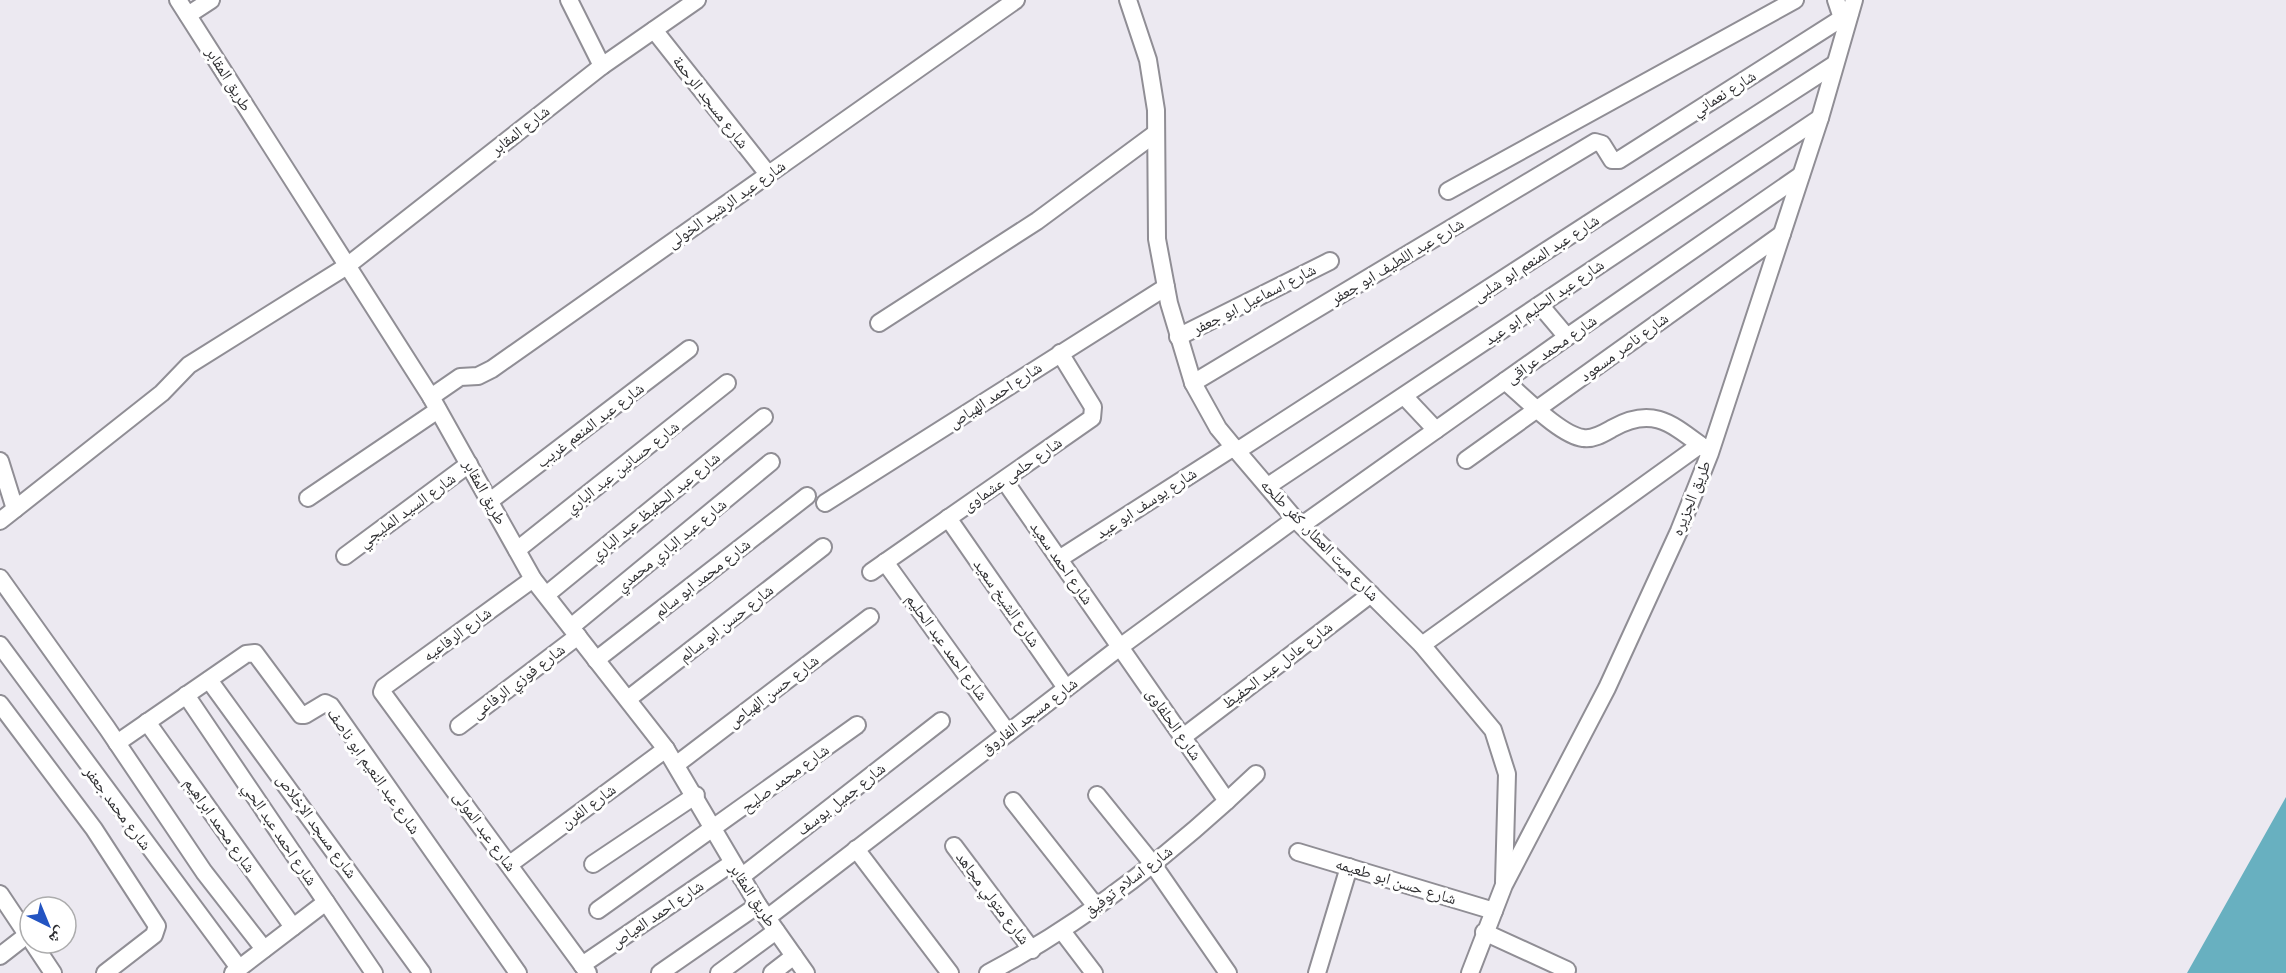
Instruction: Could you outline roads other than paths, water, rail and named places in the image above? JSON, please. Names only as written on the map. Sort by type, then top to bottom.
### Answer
[{"type":"street","name":"طريق المقابر","points":[[178,0],[435,403],[533,579],[666,748],[696,795],[713,831],[737,870],[806,973]]},
{"type":"street","points":[[188,15],[211,0]]},
{"type":"street","points":[[569,0],[602,66]]},
{"type":"street","name":"شارع المقابر","points":[[0,521],[162,393],[189,365],[347,266],[602,66],[697,0]]},
{"type":"street","name":"شارع عبد الرشيد الخولى","points":[[308,498],[435,403],[460,377],[478,376],[492,369],[1016,0]]},
{"type":"street","name":"شارع ميت العطار, كفر طلحه","points":[[1128,0],[1148,60],[1156,110],[1157,239],[1178,337],[1193,384],[1218,428],[1235,449],[1299,522],[1422,645],[1493,730],[1502,752],[1507,774],[1504,885]]},
{"type":"street","points":[[1448,191],[1795,0]]},
{"type":"street","points":[[1836,0],[1849,10]]},
{"type":"street","name":"طريق الجزيره","points":[[1470,973],[1504,885],[1607,688],[1679,531],[1705,449],[1782,234],[1820,118],[1849,10]]},
{"type":"street","name":"شارع نعماني","points":[[1602,144],[1612,160],[1619,160],[1849,10]]},
{"type":"street","name":"شارع مسجد الرحمة","points":[[654,30],[768,174]]},
{"type":"street","name":"شارع عبد المنعم ابو شلبى","points":[[1235,449],[1835,64]]},
{"type":"street","name":"شارع عبد الحليم ابو عيد","points":[[1268,486],[1820,118]]},
{"type":"street","points":[[879,323],[1036,221],[1156,134]]},
{"type":"street","name":"شارع عبد اللطيف ابو جعفر","points":[[1193,384],[1595,142],[1602,144]]},
{"type":"street","name":"شارع محمد عراقى","points":[[1299,522],[1436,430],[1801,176]]},
{"type":"street","name":"شارع ناصر مسعود","points":[[1466,460],[1782,234]]},
{"type":"street","name":"شارع اسماعيل ابو جعفر","points":[[1178,337],[1330,261]]},
{"type":"street","name":"شارع احمد الهياص","points":[[825,503],[1166,287]]},
{"type":"street","points":[[1540,305],[1567,337]]},
{"type":"street","name":"شارع عبد المنعم غريب","points":[[490,501],[689,350]]},
{"type":"street","name":"شارع حلمى عشماوى","points":[[871,572],[1089,421],[1094,415],[1092,407],[1060,353]]},
{"type":"street","points":[[1422,645],[1705,449],[1661,420],[1641,416],[1584,439],[1567,432],[1505,381]]},
{"type":"street","name":"شارع حسانين عبد الباري","points":[[517,550],[727,383]]},
{"type":"street","points":[[1404,396],[1436,430]]},
{"type":"street","name":"شارع عبد الحفيظ عبد الباري","points":[[546,595],[764,417]]},
{"type":"street","name":"شارع يوسف ابو عيد","points":[[1059,559],[1235,449]]},
{"type":"street","points":[[0,460],[15,509]]},
{"type":"street","name":"شارع عبد الباري محمدي","points":[[574,632],[771,462]]},
{"type":"street","name":"شارع السيد المليجي","points":[[345,556],[469,465]]},
{"type":"street","name":"شارع احمد سعيد","points":[[1004,480],[1120,647]]},
{"type":"street","name":"شارع محمد ابو سالم","points":[[596,660],[807,496]]},
{"type":"street","name":"شارع الشيخ سعيد","points":[[948,518],[1066,688]]},
{"type":"street","name":"شارع مسجد الفاروق","points":[[767,918],[1120,647],[1299,522]]},
{"type":"street","name":"شارع حسن ابو سالم","points":[[628,699],[823,547]]},
{"type":"street","name":"شارع احمد عبد الحليم","points":[[885,562],[1008,733]]},
{"type":"street","points":[[0,578],[117,743],[204,872],[264,950]]},
{"type":"street","name":"شارع الرفاعيه","points":[[382,690],[533,579]]},
{"type":"street","name":"شارع عادل عبد الحفيظ","points":[[1183,737],[1371,594]]},
{"type":"street","name":"شارع حسن الهياص","points":[[676,764],[870,617]]},
{"type":"street","name":"شارع فوزي الرفاعى","points":[[459,726],[574,632]]},
{"type":"street","name":"شارع محمد جعفر","points":[[0,645],[236,971]]},
{"type":"street","name":"شارع الحلفاوى","points":[[1120,647],[1227,801]]},
{"type":"street","name":"شارع عبد النعيم ابو ناصف","points":[[117,743],[252,652],[301,715],[325,703],[329,704],[518,973]]},
{"type":"street","name":"شارع مسجد الإخلاص","points":[[209,680],[422,973]]},
{"type":"street","name":"شارع عبد المولى","points":[[382,690],[585,969]]},
{"type":"street","name":"شارع احمد عبد الحي","points":[[186,695],[374,973]]},
{"type":"street","points":[[0,704],[94,829],[157,926],[154,935],[105,973]]},
{"type":"street","name":"شارع جميل يوسف","points":[[737,870],[941,721]]},
{"type":"street","name":"شارع محمد ابراهيم","points":[[147,722],[293,927]]},
{"type":"street","name":"شارع محمد صليح","points":[[598,910],[713,831],[857,725]]},
{"type":"street","name":"شارع الفرن","points":[[510,864],[666,748]]},
{"type":"street","name":"شارع اسلام توفيق","points":[[988,973],[1008,969],[1062,931],[1206,822],[1256,774]]},
{"type":"street","points":[[593,864],[696,795]]},
{"type":"street","points":[[1097,795],[1152,863],[1228,973]]},
{"type":"street","points":[[1013,801],[1095,906]]},
{"type":"street","name":"شارع متولي مجاهد","points":[[954,846],[1032,950]]},
{"type":"street","points":[[856,849],[950,973]]},
{"type":"street","name":"شارع حسن ابو طعيمه","points":[[1298,852],[1494,910]]},
{"type":"street","points":[[1317,973],[1348,867]]},
{"type":"street","name":"شارع احمد العياص","points":[[585,969],[737,870]]},
{"type":"street","points":[[236,971],[327,902]]},
{"type":"street","points":[[3,905],[18,924]]},
{"type":"street","points":[[660,973],[767,918]]},
{"type":"street","points":[[719,973],[767,918]]},
{"type":"street","points":[[1062,931],[1094,973]]},
{"type":"street","points":[[1484,932],[1567,970]]},
{"type":"street","points":[[0,956],[18,946]]},
{"type":"street","points":[[41,955],[53,973]]},
{"type":"street","points":[[772,973],[794,956]]},
{"type":"water","points":[[2286,797],[2286,973],[2187,973]]}]
